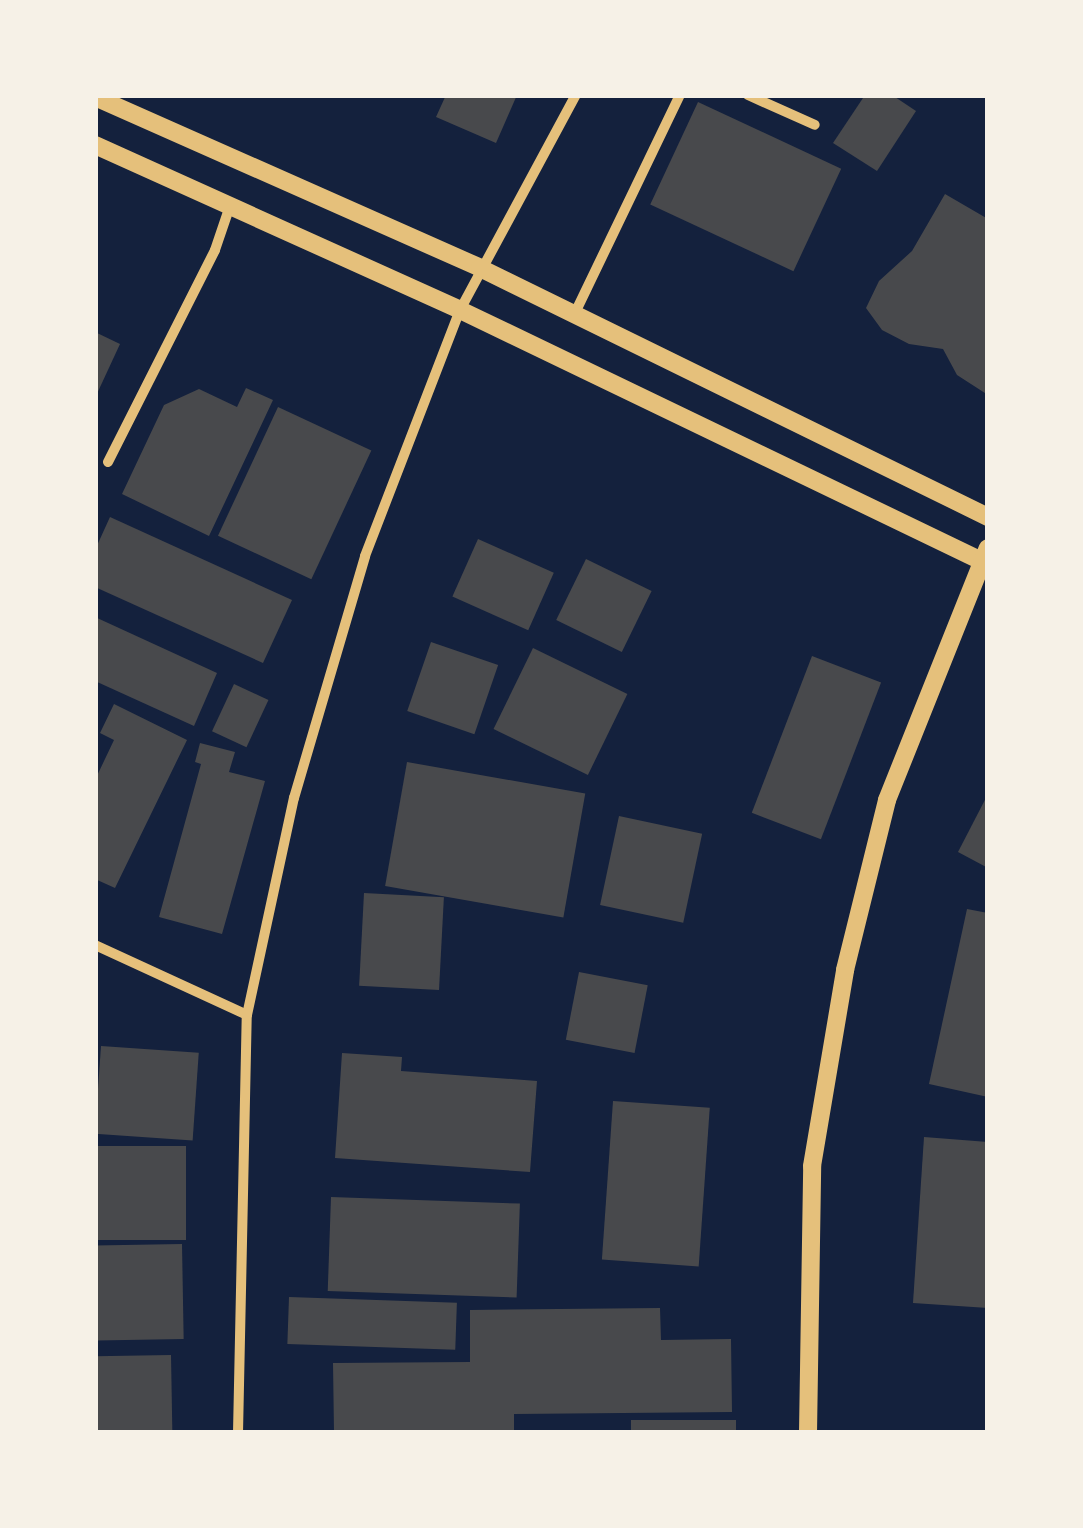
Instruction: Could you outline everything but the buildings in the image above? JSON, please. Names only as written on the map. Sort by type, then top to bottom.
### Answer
[{"type":"street","points":[[238,1433],[247,1015],[294,798],[365,556],[460,310],[576,95]]},
{"type":"street","points":[[574,314],[680,95]]},
{"type":"street","points":[[748,95],[814,125]]},
{"type":"street","points":[[95,97],[480,268],[988,517]]},
{"type":"street","points":[[95,145],[460,310],[986,558],[887,800],[845,970],[812,1166],[808,1433]]},
{"type":"street","points":[[108,462],[215,250],[230,206]]},
{"type":"street","points":[[95,946],[247,1015]]}]
